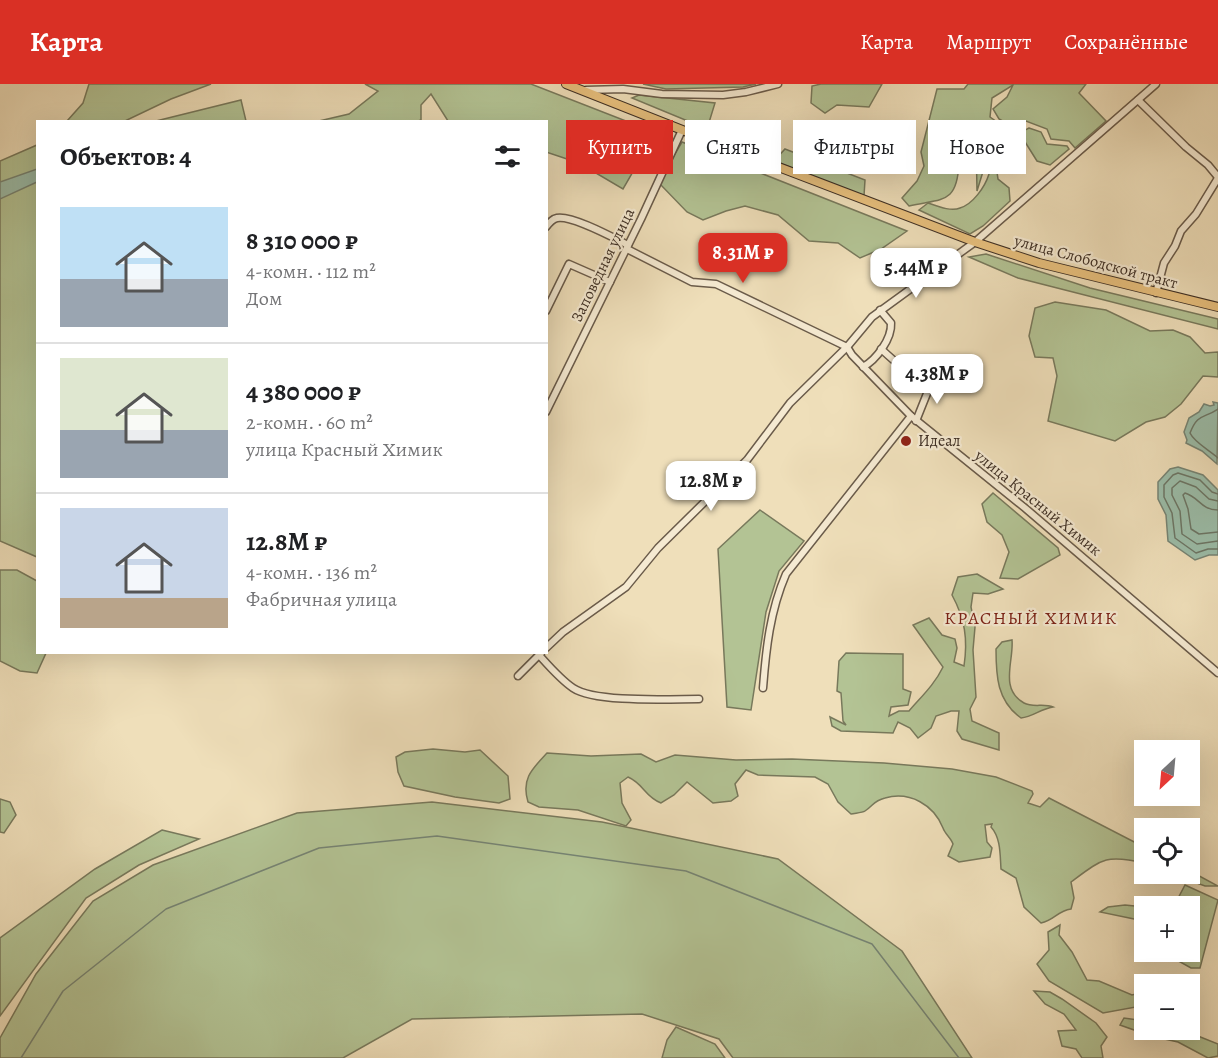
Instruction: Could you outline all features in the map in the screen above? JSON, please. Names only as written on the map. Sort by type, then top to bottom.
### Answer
[{"type":"main road","name":"улица Слободской тракт","points":[[566,84],[975,242],[1039,263],[1218,307]]},
{"type":"street","points":[[582,90],[623,89],[662,94],[723,95],[746,93],[778,84]]},
{"type":"street","points":[[548,646],[563,632],[626,587],[658,548],[747,460],[790,403],[847,347],[880,310],[975,242],[1156,84]]},
{"type":"street","points":[[1138,100],[1208,165],[1218,178],[1196,214],[1181,231],[1164,263],[1156,293]]},
{"type":"street","name":"Заповедная улица","points":[[548,408],[628,247],[682,130]]},
{"type":"street","points":[[548,225],[552,220],[564,218],[594,228],[692,282],[716,284],[847,347]]},
{"type":"street","points":[[548,307],[569,264],[610,282]]},
{"type":"street","points":[[863,367],[871,363],[892,327],[890,320],[880,310]]},
{"type":"street","name":"улица Красный Химик","points":[[847,347],[863,367],[914,418],[1218,673]]},
{"type":"street","points":[[763,688],[768,634],[775,604],[786,574],[914,418],[928,395],[928,390],[881,349]]},
{"type":"street","points":[[518,676],[540,654],[572,687],[586,693],[621,697],[699,699]]},
{"type":"shaded area","points":[[89,84],[211,84],[171,99],[127,120],[68,120],[83,103]]},
{"type":"shaded area","points":[[365,84],[531,84],[623,120],[566,120],[566,159],[548,153],[548,120],[447,120],[431,94],[421,105],[421,120],[323,120],[349,114],[378,91]]},
{"type":"shaded area","points":[[643,84],[756,84],[743,87],[666,89]]},
{"type":"shaded area","points":[[882,84],[869,107],[837,105],[825,113],[811,103],[812,86]]},
{"type":"shaded area","points":[[968,84],[1086,84],[1079,93],[1106,121],[1075,148],[1069,141],[1051,139],[1047,129],[1026,120],[1001,120],[993,109],[1007,97],[1013,85],[992,98],[990,117],[994,120],[929,120],[937,89],[964,89]]},
{"type":"shaded area","points":[[639,95],[715,103],[710,120],[685,120],[632,98]]},
{"type":"shaded area","points":[[241,100],[246,120],[160,120]]},
{"type":"shaded area","points":[[928,124],[928,174],[958,174],[958,177],[951,193],[946,197],[909,206],[902,198],[917,181],[924,166],[921,152]]},
{"type":"shaded area","points":[[1029,128],[1041,132],[1047,144],[1067,146],[1069,149],[1050,165],[1037,161],[1026,143],[1026,130]]},
{"type":"shaded area","points":[[682,142],[685,143],[685,174],[763,174],[907,231],[881,249],[860,258],[838,243],[809,241],[778,215],[745,206],[703,220],[687,212],[658,182],[663,174],[673,174],[673,157]]},
{"type":"shaded area","points":[[36,145],[36,557],[0,541],[0,161]]},
{"type":"shaded area","points":[[785,149],[793,152],[793,168],[781,164],[781,153]]},
{"type":"shaded area","points":[[598,174],[632,174],[623,189]]},
{"type":"shaded area","points":[[807,174],[850,174],[865,180],[864,196]]},
{"type":"shaded area","points":[[977,174],[982,174],[977,191]]},
{"type":"shaded area","points":[[989,174],[997,174],[998,179],[1009,188],[1010,201],[983,226],[970,234],[919,210],[928,203],[944,208],[960,208],[969,203],[985,184]]},
{"type":"shaded area","points":[[986,254],[1090,288],[1218,319],[1218,329],[1018,278],[969,257]]},
{"type":"shaded area","points":[[1055,302],[1106,310],[1150,331],[1173,330],[1190,337],[1205,353],[1218,352],[1218,377],[1203,376],[1181,404],[1165,417],[1146,422],[1115,441],[1048,421],[1057,376],[1053,358],[1035,357],[1029,336],[1035,308]]},
{"type":"shaded area","points":[[993,493],[1058,548],[1060,555],[1018,579],[1000,578],[1009,552],[1002,535],[987,522],[982,504]]},
{"type":"shaded area","points":[[760,510],[804,541],[779,571],[766,612],[751,710],[727,707],[718,549]]},
{"type":"shaded area","points":[[0,570],[17,570],[36,580],[36,654],[46,654],[37,673],[20,671],[0,661]]},
{"type":"shaded area","points":[[977,574],[1003,589],[988,594],[973,593],[971,607],[975,627],[973,650],[976,697],[970,709],[972,721],[999,733],[999,750],[962,739],[957,731],[959,711],[936,716],[931,728],[918,738],[910,728],[898,722],[893,733],[841,731],[832,726],[830,717],[846,725],[843,721],[841,693],[837,691],[839,661],[846,653],[903,654],[903,689],[911,692],[908,705],[891,707],[889,716],[899,711],[909,711],[932,685],[943,667],[913,625],[929,618],[942,635],[955,639],[957,648],[954,662],[964,666],[966,647],[964,629],[960,612],[952,595],[958,577]]},
{"type":"shaded area","points":[[1012,640],[1009,674],[1016,697],[1027,704],[1053,707],[1021,718],[1007,704],[999,687],[996,649],[1002,642]]},
{"type":"shaded area","points":[[433,749],[465,752],[480,750],[508,776],[510,799],[499,803],[455,797],[404,786],[398,772],[396,757],[405,752]]},
{"type":"shaded area","points":[[547,753],[591,756],[641,754],[656,762],[675,755],[736,760],[792,759],[884,763],[952,769],[996,777],[1032,791],[1033,794],[1028,803],[1040,807],[1049,798],[1134,842],[1134,861],[1112,859],[1090,868],[1071,882],[1074,898],[1071,909],[1041,923],[1024,907],[1016,878],[1001,869],[998,841],[991,827],[992,824],[985,825],[987,842],[992,848],[990,857],[959,862],[948,856],[953,844],[934,813],[912,798],[894,796],[885,798],[878,800],[864,812],[851,814],[838,802],[828,784],[815,777],[758,775],[746,770],[735,784],[738,796],[731,801],[713,803],[687,782],[674,795],[661,803],[628,777],[620,783],[622,803],[631,820],[626,826],[578,810],[539,807],[528,802],[526,787],[533,769]]},
{"type":"shaded area","points":[[0,799],[10,802],[16,815],[4,833],[0,832]]},
{"type":"shaded area","points":[[432,802],[602,822],[778,859],[902,951],[972,1058],[733,1058],[719,1039],[642,1014],[412,1019],[343,1058],[0,1058],[0,1038],[36,974],[93,901],[153,865],[297,813]]},
{"type":"shaded area","points":[[162,830],[199,839],[139,865],[86,898],[0,1016],[0,938],[95,869]]},
{"type":"shaded area","points":[[1200,876],[1218,886],[1199,884]]},
{"type":"shaded area","points":[[1185,885],[1218,900],[1200,968],[1191,968],[1180,962],[1200,962],[1200,896],[1179,896]]},
{"type":"shaded area","points":[[1134,906],[1134,919],[1100,912],[1108,907]]},
{"type":"shaded area","points":[[1060,925],[1059,935],[1072,952],[1087,980],[1099,981],[1134,994],[1134,1007],[1103,1013],[1049,981],[1037,964],[1049,950],[1048,932]]},
{"type":"shaded area","points":[[1034,991],[1050,992],[1096,1023],[1107,1037],[1101,1046],[1103,1058],[1082,1058],[1076,1049],[1062,1046],[1058,1031],[1076,1030],[1064,1014],[1045,1004]]},
{"type":"shaded area","points":[[1124,1018],[1134,1019],[1134,1030],[1120,1025]]},
{"type":"shaded area","points":[[676,1027],[715,1044],[725,1058],[662,1058],[667,1040]]},
{"type":"shaded area","points":[[1200,1037],[1218,1044],[1218,1056],[1208,1058],[1178,1042],[1169,1040],[1200,1040]]},
{"type":"water","points":[[36,169],[36,182],[0,199],[0,182]]},
{"type":"water","points":[[1213,402],[1218,403],[1217,464],[1202,451],[1186,443],[1184,432],[1189,418],[1199,412],[1204,404],[1210,406],[1214,405]]},
{"type":"water","points":[[1178,467],[1203,475],[1218,490],[1218,555],[1209,555],[1195,560],[1168,541],[1166,515],[1158,499],[1158,482],[1170,469]]},
{"type":"waterway","points":[[21,1058],[63,991],[166,909],[319,848],[437,836],[686,871],[872,944],[959,1058]]},
{"type":"place","name":"Идеал","points":[[906,441]]},
{"type":"district","name":"КРАСНЫЙ ХИМИК","points":[[1031,618]]}]
